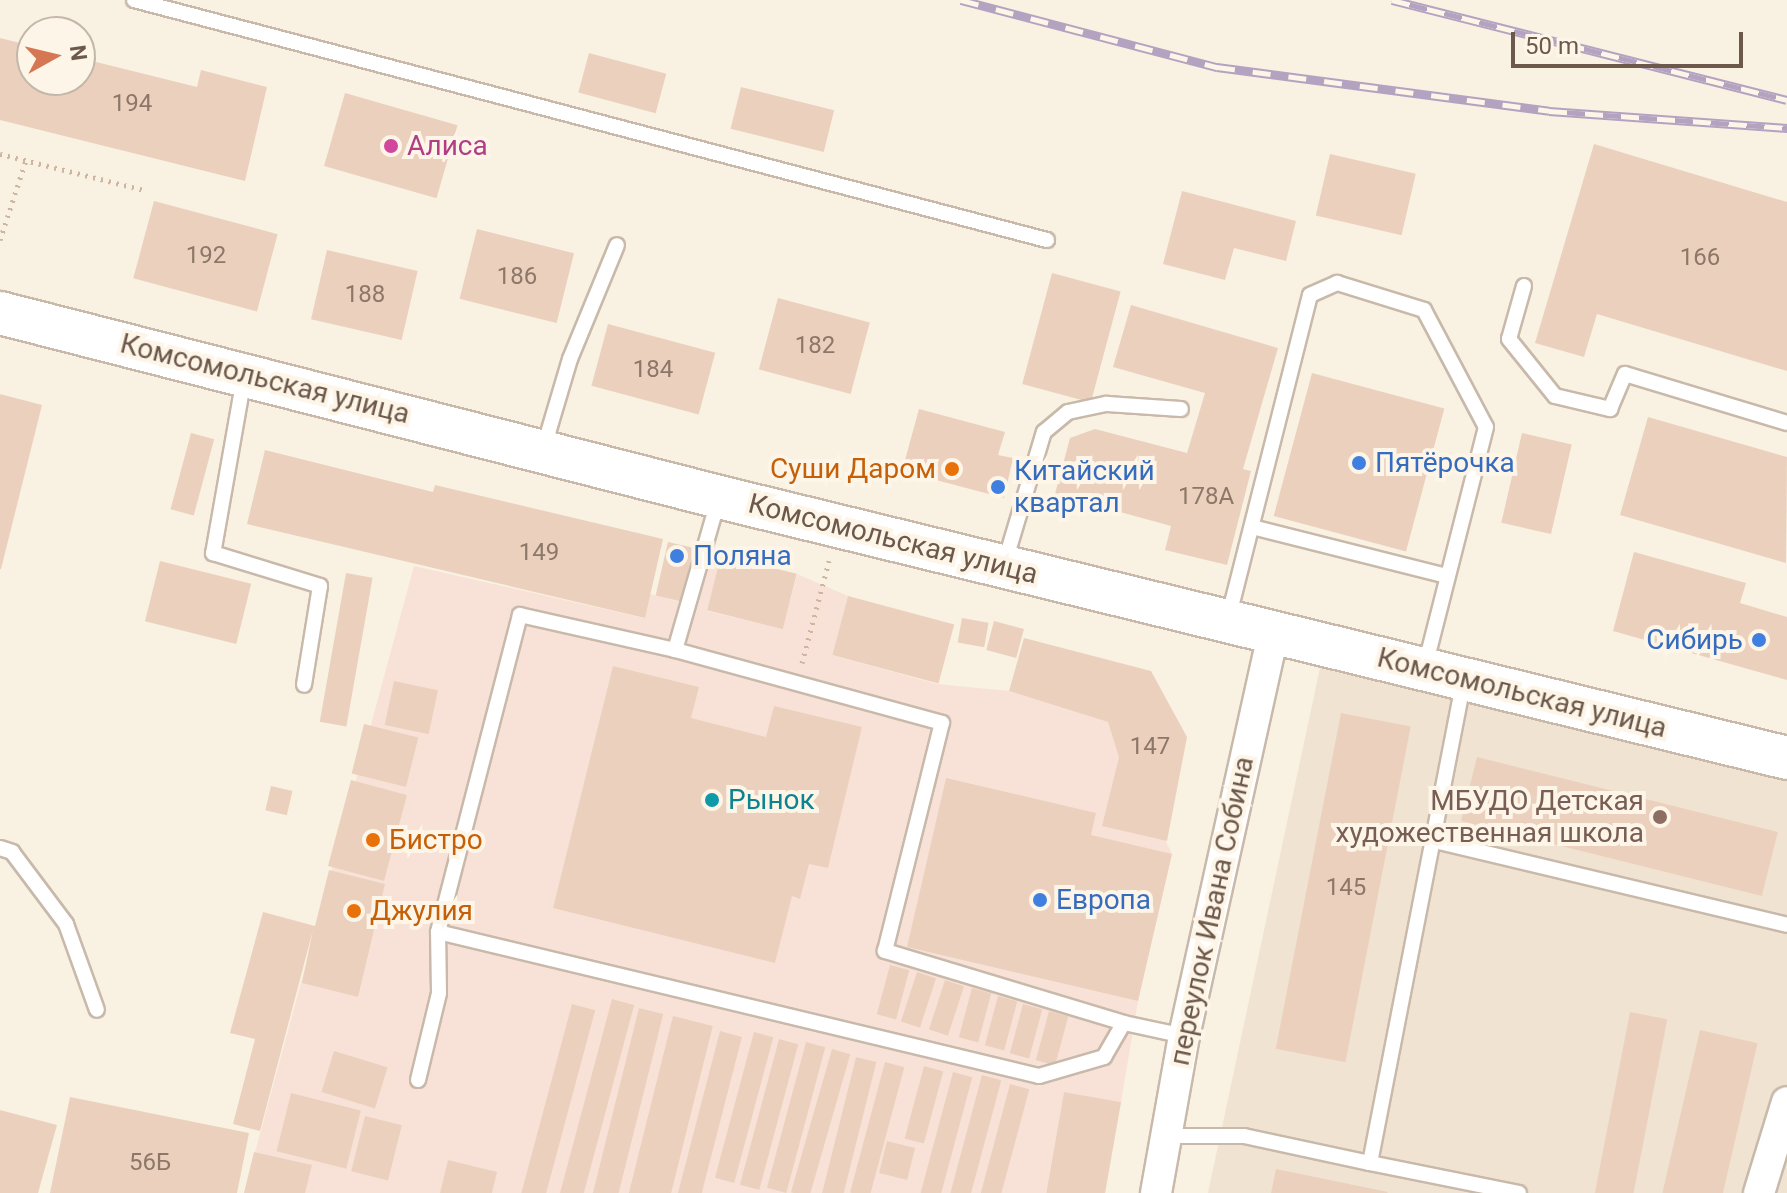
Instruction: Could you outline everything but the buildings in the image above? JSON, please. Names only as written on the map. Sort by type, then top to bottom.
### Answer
[{"type":"main road","name":"Комсомольская улица","points":[[0,313],[245,373],[719,497],[1787,758]]},
{"type":"street","name":"переулок Ивана Собина","points":[[1156,1193],[1184,1036],[1274,631]]},
{"type":"street","points":[[1759,1193],[1787,1102]]},
{"type":"lane","points":[[134,0],[1047,240]]},
{"type":"lane","points":[[543,451],[570,359],[617,245]]},
{"type":"lane","points":[[1228,619],[1310,295],[1337,283],[1424,310],[1486,427],[1424,669]]},
{"type":"lane","points":[[1524,286],[1509,339],[1555,396],[1610,409],[1625,374],[1787,423]]},
{"type":"lane","points":[[245,373],[213,553],[320,586],[304,685]]},
{"type":"lane","points":[[1004,565],[1044,432],[1068,412],[1107,404],[1181,409]]},
{"type":"lane","points":[[675,650],[719,497]]},
{"type":"lane","points":[[1252,527],[1447,576]]},
{"type":"lane","points":[[418,1080],[439,993],[438,932],[520,615],[675,650],[942,723],[885,951],[1124,1023],[1184,1036]]},
{"type":"lane","points":[[1370,1163],[1464,679]]},
{"type":"lane","points":[[1431,840],[1787,925]]},
{"type":"lane","points":[[0,848],[12,852],[66,924],[97,1010]]},
{"type":"lane","points":[[438,932],[1039,1076],[1104,1057],[1124,1023]]},
{"type":"lane","points":[[1166,1136],[1244,1136],[1519,1193]]},
{"type":"path","points":[[0,154],[144,190]]},
{"type":"path","points":[[0,240],[26,160]]},
{"type":"path","points":[[797,684],[838,525]]},
{"type":"shaded area","points":[[693,548],[721,555],[708,611],[783,629],[797,574],[848,596],[832,655],[937,684],[1009,691],[1108,722],[1172,854],[1138,1001],[1121,1102],[1064,1092],[1046,1193],[244,1193],[414,566],[644,618],[650,594],[680,602]]},
{"type":"shaded area","points":[[1320,668],[1787,780],[1787,1193],[1208,1193]]},
{"type":"railway","points":[[961,0],[1217,67],[1549,111],[1787,128]]},
{"type":"railway","points":[[1392,0],[1787,100]]},
{"type":"place","name":"Алиса","points":[[391,146]]},
{"type":"place","name":"Пятёрочка","points":[[1359,463]]},
{"type":"place","name":"Суши Даром","points":[[952,469]]},
{"type":"place","name":"Китайский квартал","points":[[998,487]]},
{"type":"place","name":"Поляна","points":[[677,556]]},
{"type":"place","name":"Сибирь","points":[[1759,640]]},
{"type":"place","name":"Рынок","points":[[712,800]]},
{"type":"place","name":"МБУДО Детская художественная школа","points":[[1660,817]]},
{"type":"place","name":"Бистро","points":[[373,840]]},
{"type":"place","name":"Европа","points":[[1040,900]]},
{"type":"place","name":"Джулия","points":[[354,911]]}]
